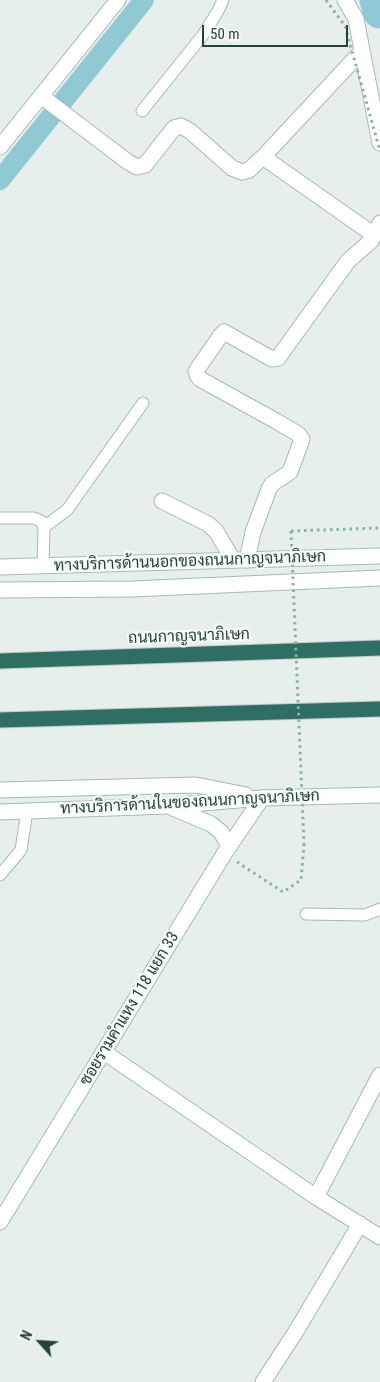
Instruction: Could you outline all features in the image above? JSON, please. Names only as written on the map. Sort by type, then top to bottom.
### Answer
[{"type":"highway","name":"ถนนกาญจนาภิเษก","points":[[0,661],[380,648]]},
{"type":"highway","points":[[0,720],[380,709]]},
{"type":"street","points":[[0,147],[43,98],[118,0]]},
{"type":"street","points":[[344,0],[356,19],[380,142]]},
{"type":"street","points":[[43,98],[137,167],[145,165],[174,128],[181,126],[190,131],[232,168],[242,172],[249,170],[263,157],[361,52]]},
{"type":"street","points":[[162,501],[208,524],[240,560],[269,489],[272,484],[290,472],[302,439],[298,434],[276,421],[200,379],[196,375],[196,371],[224,332],[272,359],[278,358],[348,261],[368,244],[377,229],[263,157]]},
{"type":"street","name":"ทางบริการด้านนอกของถนนกาญจนาภิเษก","points":[[0,567],[380,556]]},
{"type":"street","points":[[0,590],[132,589],[380,578]]},
{"type":"street","points":[[0,790],[196,784],[262,798]]},
{"type":"street","name":"ทางบริการด้านในของถนนกาญจนาภิเษก","points":[[0,812],[167,806],[262,798],[380,795]]},
{"type":"street","name":"ซอยรามคำแหง 118 แยก 33","points":[[2,1213],[104,1052],[227,850],[262,798]]},
{"type":"street","points":[[167,806],[211,824],[221,832],[227,850]]},
{"type":"street","points":[[104,1052],[316,1196],[380,1237]]},
{"type":"street","points":[[316,1196],[380,1075]]},
{"type":"street","points":[[263,1382],[296,1333],[360,1224]]},
{"type":"lane","points":[[142,111],[203,35],[218,12],[223,0]]},
{"type":"lane","points":[[44,527],[67,510],[143,403]]},
{"type":"lane","points":[[0,518],[34,518],[41,521],[44,527],[43,566]]},
{"type":"lane","points":[[0,875],[21,850],[27,811]]},
{"type":"lane","points":[[306,914],[365,914],[380,909]]},
{"type":"path","points":[[326,0],[345,26],[380,151]]},
{"type":"path","points":[[227,850],[283,892],[301,880],[304,844],[291,531],[380,528]]},
{"type":"waterway","points":[[0,180],[144,0]]},
{"type":"waterway","points":[[377,0],[380,11]]}]
